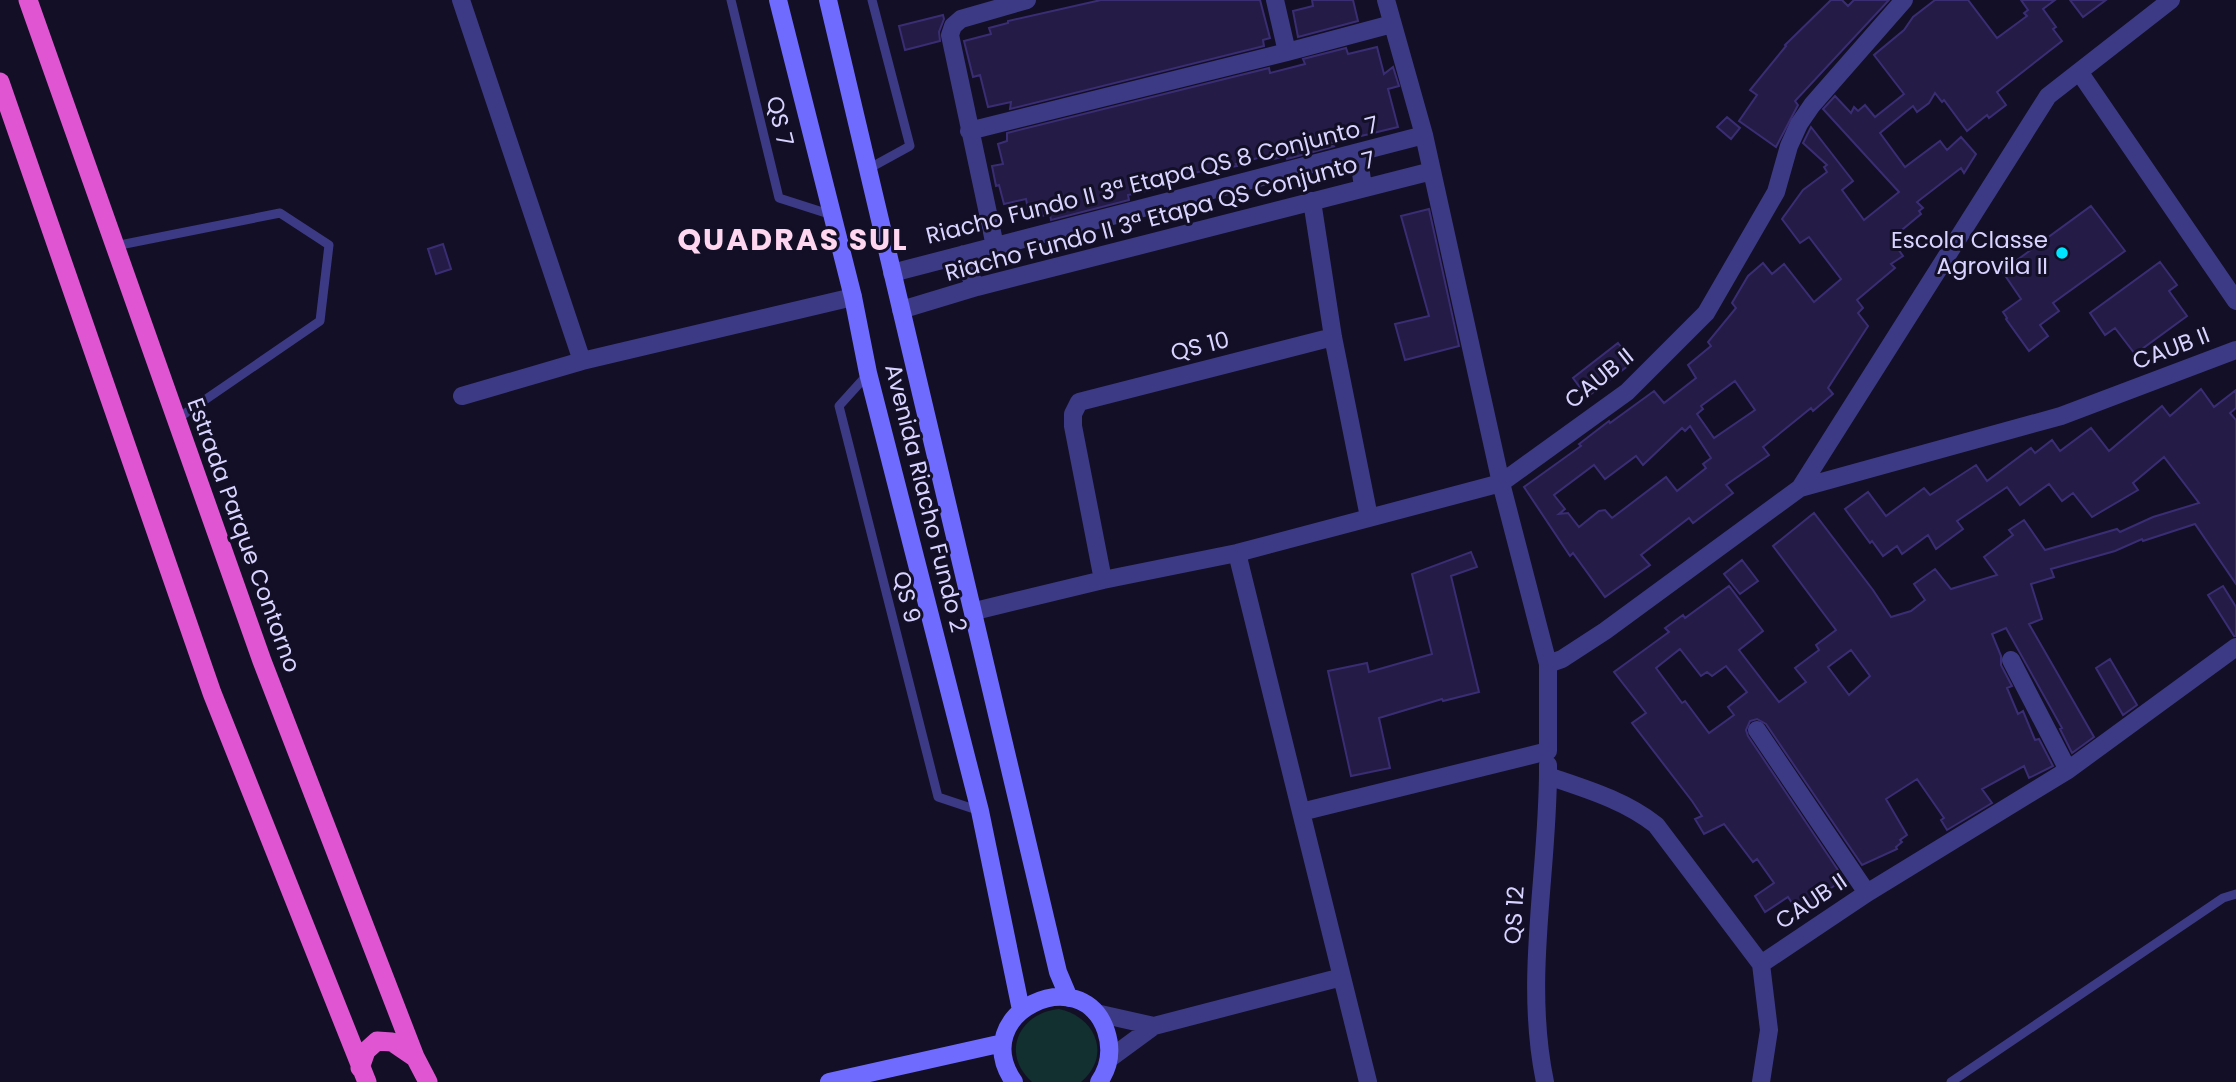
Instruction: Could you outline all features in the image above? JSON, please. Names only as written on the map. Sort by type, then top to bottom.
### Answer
[{"type":"highway","name":"Estrada Parque Contorno","points":[[28,0],[305,774],[415,1057],[428,1082]]},
{"type":"highway","points":[[0,82],[212,694],[364,1075]]},
{"type":"highway","points":[[364,1075],[366,1051],[377,1041],[392,1042],[415,1057]]},
{"type":"main road","name":"Avenida Riacho Fundo 2","points":[[778,0],[853,297],[868,373],[980,811],[1021,1010]]},
{"type":"main road","name":"Avenida Riacho Fundo 2","points":[[828,0],[975,611],[1058,972],[1069,998]]},
{"type":"main road","points":[[1010,1081],[1003,1056],[1003,1043],[1012,1019],[1021,1010],[1044,999],[1069,998],[1083,1003],[1096,1013],[1107,1035],[1109,1059],[1099,1082]]},
{"type":"main road","points":[[829,1082],[1003,1043]]},
{"type":"street","points":[[461,0],[582,361]]},
{"type":"street","points":[[995,246],[950,35],[953,26],[961,19],[1027,0]]},
{"type":"street","points":[[1275,0],[1287,52]]},
{"type":"street","points":[[975,611],[1103,580],[1237,553],[1501,483],[1424,135],[1386,0]]},
{"type":"street","name":"CAUB II","points":[[1501,483],[1627,392],[1706,313],[1776,192],[1789,146],[1799,124],[1812,105],[1903,0]]},
{"type":"street","name":"CAUB II","points":[[1800,488],[2048,96],[2171,0]]},
{"type":"street","points":[[969,131],[1392,24]]},
{"type":"street","points":[[2080,73],[2236,301]]},
{"type":"street","name":"Riacho Fundo II 3ª Etapa QS 8 Conjunto 7","points":[[892,273],[1424,135]]},
{"type":"street","points":[[1355,153],[1363,187]]},
{"type":"street","name":"Riacho Fundo II 3ª Etapa QS Conjunto 7","points":[[901,310],[977,287],[1363,187],[1432,172]]},
{"type":"street","points":[[1312,201],[1333,337],[1369,517]]},
{"type":"street","points":[[964,254],[970,276],[977,287]]},
{"type":"street","points":[[462,396],[582,361],[853,297]]},
{"type":"street","name":"QS 10","points":[[1103,580],[1073,426],[1073,414],[1079,402],[1333,337]]},
{"type":"street","name":"CAUB II","points":[[1548,664],[1562,659],[1605,631],[1800,488],[2061,416],[2236,350]]},
{"type":"street","name":"QS 12","points":[[1501,483],[1548,664],[1548,776],[1536,958],[1538,1049],[1545,1082]]},
{"type":"street","points":[[1237,553],[1368,1082]]},
{"type":"street","name":"CAUB II","points":[[1761,964],[1867,893],[2068,770],[2236,647]]},
{"type":"street","points":[[2011,660],[2068,770]]},
{"type":"street","points":[[1757,730],[1867,893]]},
{"type":"street","points":[[1301,813],[1548,751]]},
{"type":"street","points":[[1548,776],[1636,809],[1656,825],[1761,964],[1769,1030],[1761,1082]]},
{"type":"street","points":[[1109,1059],[1154,1026],[1342,976]]},
{"type":"street","points":[[1096,1013],[1154,1026]]},
{"type":"lane","name":"QS 7","points":[[731,0],[779,198],[832,215]]},
{"type":"lane","points":[[868,169],[910,146],[872,0]]},
{"type":"lane","points":[[116,246],[281,213],[329,245],[320,321],[177,419]]},
{"type":"lane","name":"QS 9","points":[[868,373],[839,406],[938,797],[980,811]]},
{"type":"lane","points":[[1951,1082],[2223,898],[2236,894]]},
{"type":"green space","points":[[1059,1009],[1072,1013],[1090,1029],[1095,1039],[1096,1061],[1081,1082],[1032,1082],[1022,1071],[1017,1059],[1018,1036],[1033,1018]]},
{"type":"building","points":[[1101,0],[1260,0],[1270,38],[1263,40],[1264,46],[1010,109],[1011,102],[988,107],[980,75],[973,77],[964,41],[991,34],[989,28],[1008,21]]},
{"type":"building","points":[[1312,0],[1353,0],[1358,21],[1298,37],[1293,11],[1313,6]]},
{"type":"building","points":[[1831,0],[1842,0],[1848,6],[1854,0],[1889,0],[1795,101],[1798,105],[1776,147],[1739,121],[1757,95],[1750,90],[1785,45]]},
{"type":"building","points":[[1935,0],[1968,0],[1997,38],[2027,16],[2024,13],[2028,10],[2021,0],[2055,0],[2043,9],[2062,41],[1997,92],[2006,105],[1989,118],[1987,115],[1967,131],[1944,100],[1942,102],[1935,93],[1929,103],[1917,112],[1913,106],[1880,133],[1905,167],[1940,141],[1947,150],[1961,137],[1976,154],[1964,173],[1961,168],[1917,202],[1923,208],[1919,211],[1921,214],[1891,239],[1903,256],[1891,264],[1895,268],[1857,300],[1863,308],[1858,313],[1868,326],[1828,388],[1833,394],[1813,411],[1811,408],[1763,447],[1769,455],[1726,485],[1733,493],[1693,523],[1689,518],[1641,555],[1650,565],[1605,597],[1573,553],[1570,556],[1524,487],[1581,446],[1579,444],[1609,421],[1610,423],[1654,391],[1664,403],[1696,378],[1688,365],[1711,346],[1708,342],[1736,308],[1732,303],[1748,276],[1763,263],[1772,274],[1784,264],[1814,302],[1841,279],[1809,237],[1800,243],[1782,219],[1803,190],[1827,172],[1824,167],[1827,165],[1803,143],[1811,127],[1853,181],[1842,190],[1864,220],[1899,192],[1823,109],[1835,96],[1851,113],[1854,107],[1858,111],[1865,105],[1875,117],[1904,94],[1874,55],[1904,30],[1913,17]],"holes":[[[1735,381],[1755,410],[1714,438],[1697,414],[1703,409],[1701,406]],[[1690,426],[1711,458],[1703,464],[1706,468],[1677,491],[1666,477],[1612,518],[1605,510],[1599,511],[1579,527],[1568,513],[1559,514],[1565,509],[1554,495],[1594,465],[1605,479],[1636,456],[1643,465],[1682,428],[1685,431]]]},
{"type":"building","points":[[2070,0],[2106,0],[2083,17]]},
{"type":"building","points":[[943,15],[940,41],[905,50],[899,26]]},
{"type":"building","points":[[1377,47],[1384,74],[1393,67],[1399,86],[1388,89],[1398,127],[1324,145],[1335,146],[1287,159],[1286,156],[1266,161],[1265,156],[1207,175],[1206,170],[1167,180],[1168,186],[1128,195],[1129,200],[1051,220],[1050,214],[1030,219],[1026,199],[1004,204],[999,185],[996,186],[992,166],[1003,164],[998,144],[1007,141],[1007,133],[1269,68],[1270,73],[1305,64],[1303,59],[1346,48],[1348,54]]},
{"type":"building","points":[[1727,117],[1740,128],[1731,139],[1717,127]]},
{"type":"building","points":[[2091,206],[2125,251],[2053,303],[2059,311],[2040,325],[2048,336],[2029,351],[2003,312],[2021,299],[2002,271]]},
{"type":"building","points":[[1429,209],[1459,346],[1405,360],[1395,324],[1429,316],[1401,216]]},
{"type":"building","points":[[443,244],[451,269],[436,274],[428,249]]},
{"type":"building","points":[[2160,262],[2177,285],[2169,291],[2187,316],[2135,354],[2115,328],[2105,335],[2090,313]]},
{"type":"building","points":[[1618,343],[1633,362],[1587,397],[1573,378]]},
{"type":"building","points":[[2201,389],[2214,407],[2236,390],[2236,408],[2230,413],[2236,420],[2236,584],[2195,524],[2051,569],[2054,577],[2031,584],[2042,619],[2029,624],[2094,737],[2072,753],[2060,729],[2062,728],[2006,628],[1992,634],[2001,656],[2001,665],[2012,686],[2007,688],[2018,714],[2023,711],[2035,740],[2039,739],[2053,766],[2029,778],[2024,766],[1982,789],[1992,803],[1947,830],[1941,820],[1944,818],[1917,779],[1886,799],[1907,835],[1900,840],[1902,842],[1897,849],[1862,865],[1766,724],[1757,719],[1750,721],[1746,730],[1748,736],[1844,879],[1821,895],[1823,899],[1811,907],[1807,901],[1796,909],[1788,897],[1765,912],[1755,896],[1774,883],[1757,859],[1753,862],[1724,824],[1704,834],[1695,819],[1702,816],[1632,723],[1646,713],[1614,672],[1669,632],[1665,628],[1683,615],[1685,618],[1729,586],[1763,631],[1739,650],[1779,702],[1806,682],[1795,668],[1819,650],[1816,645],[1836,630],[1773,546],[1814,513],[1891,617],[1911,611],[1925,600],[1914,584],[1935,569],[1951,589],[1997,575],[1984,557],[2013,535],[2009,530],[2024,520],[2045,550],[2117,529],[2120,532],[2153,517],[2199,503],[2164,457],[2133,483],[2138,490],[2092,517],[2073,493],[2062,501],[2049,484],[2020,505],[2007,487],[1957,521],[1963,529],[1936,549],[1928,535],[1902,554],[1897,546],[1883,556],[1845,509],[1868,492],[1886,516],[1924,488],[1930,495],[1976,465],[1987,481],[2031,448],[2035,453],[2052,440],[2060,451],[2091,428],[2109,451],[2162,406],[2170,416]],"holes":[[[1680,649],[1701,676],[1707,672],[1712,676],[1726,666],[1747,692],[1728,707],[1734,715],[1709,733],[1656,668]],[[1851,650],[1870,676],[1849,695],[1828,667]]]},
{"type":"building","points":[[1471,552],[1477,567],[1451,576],[1479,692],[1443,701],[1442,699],[1379,718],[1390,768],[1351,776],[1328,671],[1367,663],[1369,672],[1432,654],[1412,574]]},
{"type":"building","points":[[1742,560],[1758,581],[1740,594],[1724,574]]},
{"type":"building","points":[[2223,586],[2236,607],[2236,636],[2208,595]]},
{"type":"building","points":[[2110,659],[2137,705],[2123,715],[2096,668]]},
{"type":"place","name":"Escola Classe Agrovila II","points":[[2062,253]]},
{"type":"district","name":"QUADRAS SUL","points":[[793,239]]}]
